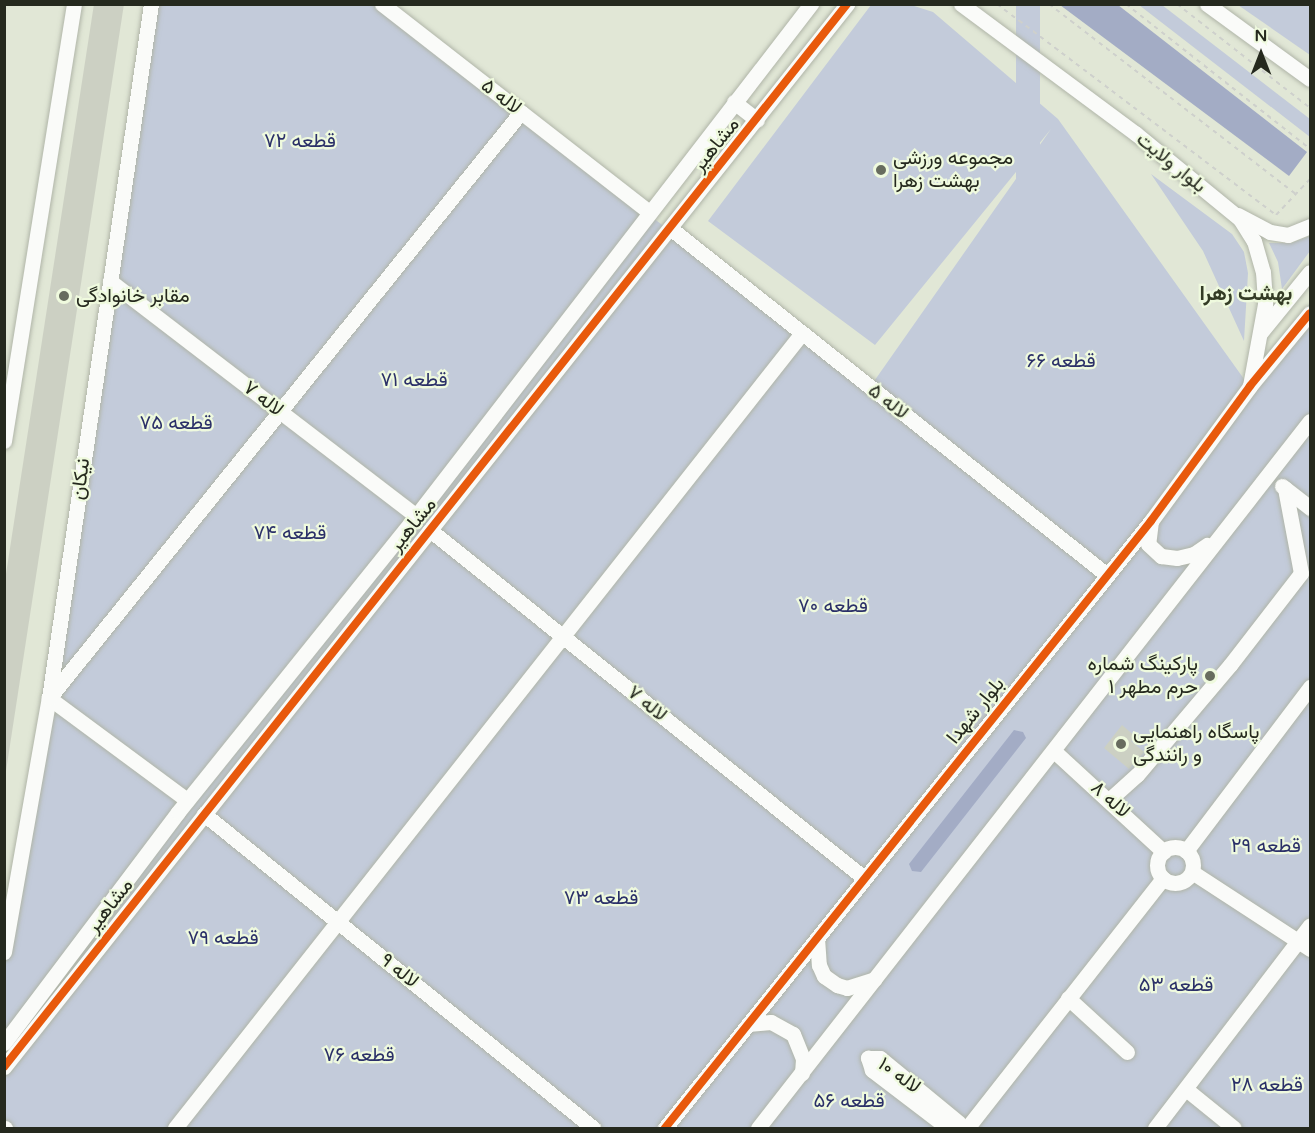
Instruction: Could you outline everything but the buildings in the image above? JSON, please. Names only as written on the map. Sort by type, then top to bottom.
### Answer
[{"type":"street","points":[[4,441],[74,4]]},
{"type":"street","name":"نیکان","points":[[4,952],[49,698],[150,4]]},
{"type":"street","name":"لاله ۵","points":[[382,4],[648,211]]},
{"type":"street","name":"مشاهیر","points":[[4,1043],[188,801],[416,516],[648,211],[811,4]]},
{"type":"street","name":"مشاهیر","points":[[4,1067],[847,4]]},
{"type":"street","name":"بلوار ولایت","points":[[961,4],[1135,133],[1240,219],[1254,241],[1263,272],[1264,304],[1250,386]]},
{"type":"street","points":[[1207,4],[1310,79]]},
{"type":"street","points":[[734,102],[757,120]]},
{"type":"street","points":[[188,801],[49,698],[282,413],[521,112]]},
{"type":"street","points":[[1227,209],[1270,232],[1288,235],[1311,226]]},
{"type":"street","name":"لاله ۵","points":[[670,228],[1107,575]]},
{"type":"street","points":[[1259,334],[1311,272]]},
{"type":"street","name":"لاله ۷","points":[[110,281],[416,516]]},
{"type":"street","name":"بلوار شهدا","points":[[665,1128],[1151,521],[1250,386],[1311,313]]},
{"type":"street","points":[[175,1128],[802,333]]},
{"type":"street","points":[[759,1128],[1054,751],[1218,536],[1311,422]]},
{"type":"street","points":[[1266,475],[1311,508]]},
{"type":"street","points":[[1110,799],[1137,775],[1223,674],[1301,573],[1285,488]]},
{"type":"street","points":[[1151,521],[1148,544],[1161,556],[1177,558],[1194,555],[1218,536]]},
{"type":"street","name":"لاله ۷","points":[[430,530],[864,878]]},
{"type":"street","points":[[1186,851],[1311,687]]},
{"type":"street","name":"لاله ۸","points":[[1054,751],[1110,799],[1164,852]]},
{"type":"street","name":"لاله ۹","points":[[204,814],[593,1128]]},
{"type":"street","points":[[1175,848],[1186,851],[1193,861],[1192,872],[1179,883],[1163,878],[1158,861],[1164,852],[1175,848]]},
{"type":"street","points":[[1192,872],[1305,944]]},
{"type":"street","points":[[961,1126],[1068,998],[1163,878]]},
{"type":"street","points":[[1155,1128],[1305,944],[1311,925]]},
{"type":"street","points":[[817,938],[819,965],[824,976],[837,986],[847,988],[876,978]]},
{"type":"street","points":[[1068,998],[1127,1052]]},
{"type":"street","points":[[748,1024],[771,1022],[793,1034],[803,1059],[802,1073]]},
{"type":"street","name":"لاله ۱۰","points":[[868,1058],[880,1058],[961,1126],[872,1070],[868,1058]]},
{"type":"street","points":[[1187,1090],[1234,1128]]},
{"type":"path","points":[[997,4],[1276,215],[1311,179]]},
{"type":"path","points":[[1049,4],[1296,194]]},
{"type":"path","points":[[1126,4],[1311,149]]},
{"type":"path","points":[[1177,4],[1311,108]]},
{"type":"green space","points":[[149,5],[380,5],[870,387],[1051,129],[875,345],[708,221],[871,5],[911,5],[933,12],[1058,119],[1249,386],[1310,303],[1310,1128],[5,1128],[5,936]]},
{"type":"green space","points":[[1016,5],[1040,5],[1040,330],[1016,330]]},
{"type":"green space","points":[[1139,5],[1162,5],[1310,119],[1310,137]]},
{"type":"green space","points":[[1238,5],[1310,5],[1310,55]]},
{"type":"green space","points":[[1151,174],[1232,234],[1244,252],[1248,273],[1244,341],[1203,251]]},
{"type":"green space","points":[[1310,236],[1310,251],[1282,289],[1278,262],[1269,243],[1291,243]]},
{"type":"shaded area","points":[[1060,5],[1118,5],[1307,152],[1289,176]]},
{"type":"shaded area","points":[[1014,730],[1023,732],[1026,738],[921,872],[912,871],[909,864]]},
{"type":"cycle path","points":[[4,1067],[847,4]]},
{"type":"cycle path","points":[[665,1128],[1151,521],[1250,386],[1310,313]]},
{"type":"place","name":"مجموعه ورزشی بهشت زهرا","points":[[881,170]]},
{"type":"place","name":"مقابر خانوادگی","points":[[64,296]]},
{"type":"place","name":"پارکینگ شماره ۱ حرم مطهر","points":[[1210,676]]},
{"type":"place","name":"پاسگاه راهنمایی و رانندگی","points":[[1121,744]]},
{"type":"district","name":"بهشت زهرا","points":[[1246,294]]},
{"type":"park label","name":"قطعه ۷۲","points":[[300,141]]},
{"type":"park label","name":"قطعه ۶۶","points":[[1061,361]]},
{"type":"park label","name":"قطعه ۷۱","points":[[414,380]]},
{"type":"park label","name":"قطعه ۷۵","points":[[176,423]]},
{"type":"park label","name":"قطعه ۷۴","points":[[290,533]]},
{"type":"park label","name":"قطعه ۷۰","points":[[833,606]]},
{"type":"park label","name":"قطعه ۲۹","points":[[1266,846]]},
{"type":"park label","name":"قطعه ۷۳","points":[[601,898]]},
{"type":"park label","name":"قطعه ۷۹","points":[[223,938]]},
{"type":"park label","name":"قطعه ۵۳","points":[[1176,985]]},
{"type":"park label","name":"قطعه ۷۶","points":[[359,1055]]},
{"type":"park label","name":"قطعه ۲۸","points":[[1267,1085]]},
{"type":"park label","name":"قطعه ۵۶","points":[[849,1101]]}]
